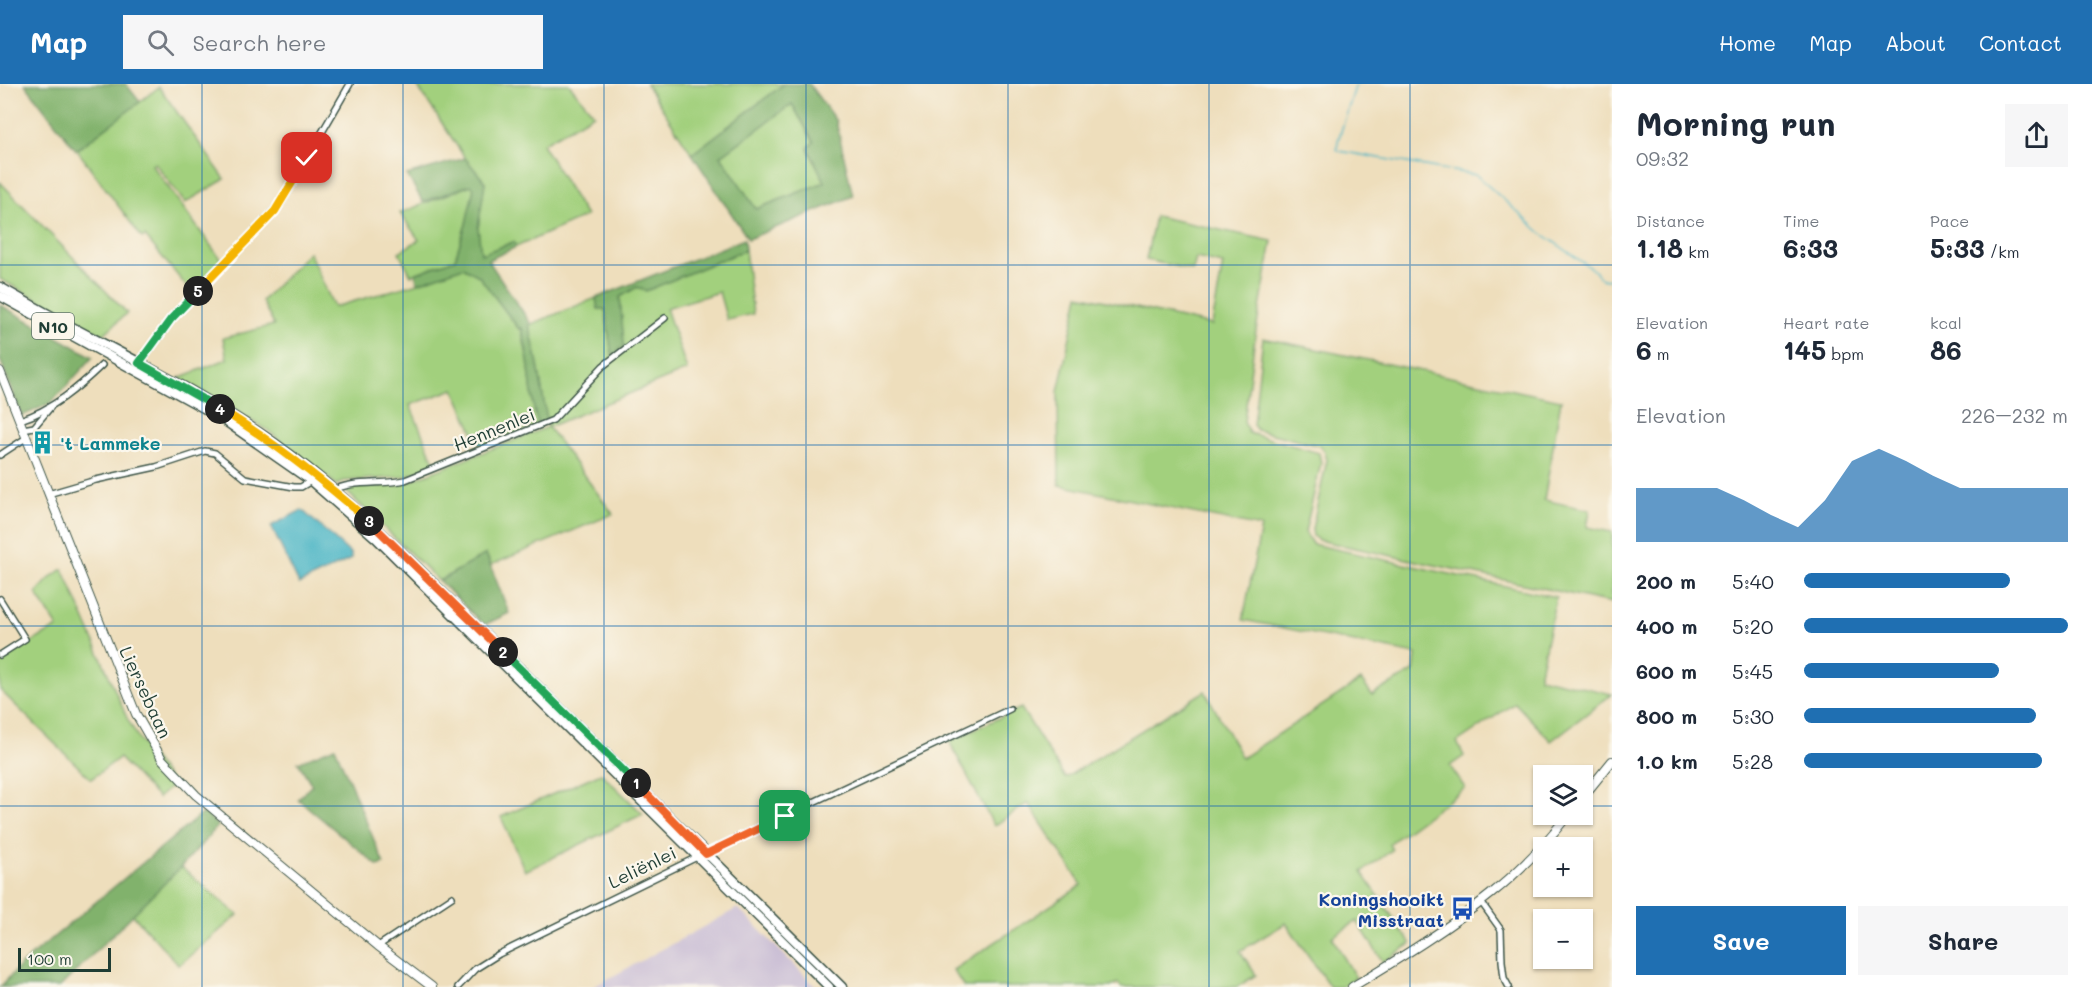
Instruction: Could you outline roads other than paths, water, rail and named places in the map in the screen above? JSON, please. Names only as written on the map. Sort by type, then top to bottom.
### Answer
[{"type":"main road","name":"N10","points":[[0,287],[218,416],[311,481],[376,538],[702,855],[842,987]]},
{"type":"main road","name":"N10","points":[[0,296],[137,367],[197,394],[273,442],[334,491],[378,528],[420,570],[829,987]]},
{"type":"street","points":[[137,367],[171,319],[282,203],[350,84]]},
{"type":"street","name":"Hennenlei","points":[[334,491],[342,485],[395,483],[405,480],[553,420],[603,366],[665,318]]},
{"type":"street","points":[[20,420],[51,406],[80,386],[102,366]]},
{"type":"street","name":"Liersebaan","points":[[0,371],[136,714],[162,759],[196,795],[378,946],[432,987]]},
{"type":"street","points":[[24,429],[34,427],[51,406]]},
{"type":"street","points":[[0,455],[26,438]]},
{"type":"street","points":[[48,494],[96,480],[156,467],[205,450],[215,453],[249,480],[294,487],[301,487],[311,481]]},
{"type":"street","points":[[0,599],[25,639],[0,655]]},
{"type":"street","name":"Leliënlei","points":[[458,987],[470,973],[487,961],[702,855],[1010,709]]},
{"type":"street","points":[[1593,784],[1612,761]]},
{"type":"street","points":[[1352,987],[1436,934],[1481,902],[1534,854],[1559,825]]},
{"type":"street","points":[[378,946],[452,897]]},
{"type":"street","points":[[1481,902],[1501,930],[1504,978],[1509,987]]},
{"type":"water","points":[[302,510],[351,554],[351,559],[299,584],[271,526]]},
{"type":"waterway","points":[[1356,84],[1338,141],[1339,151],[1476,175],[1540,232],[1595,271],[1602,279],[1612,279]]},
{"type":"place","name":"'t Lammeke","points":[[42,443]]},
{"type":"place","name":"Koningshooikt Misstraat","points":[[1462,909]]}]
